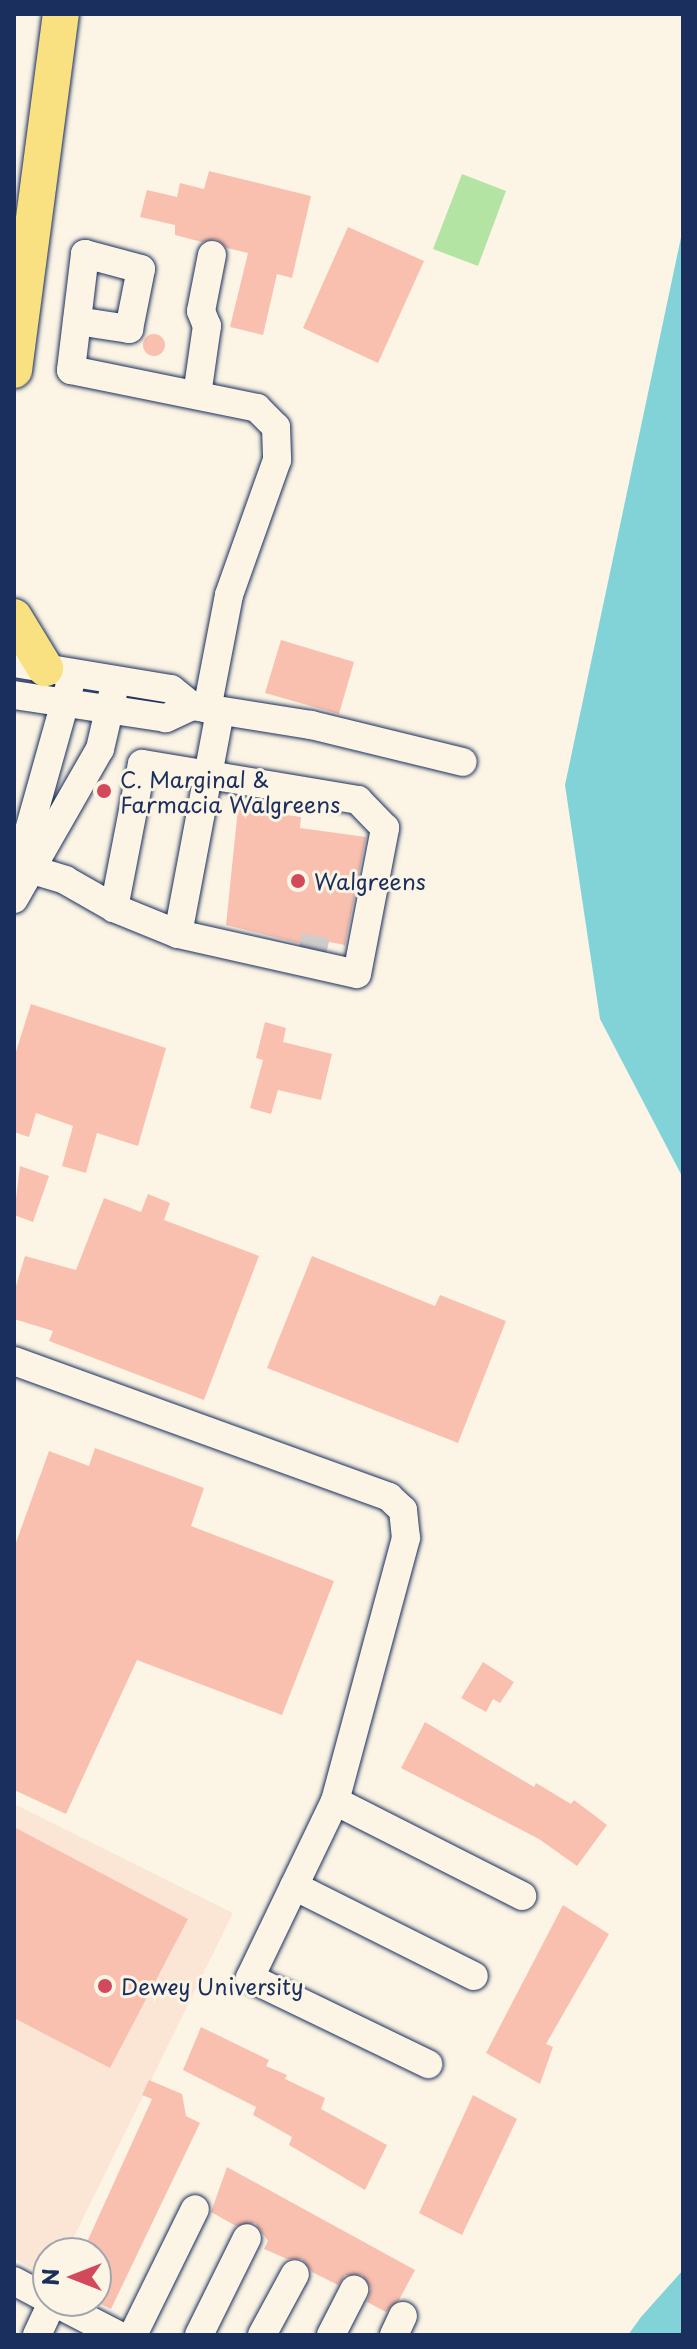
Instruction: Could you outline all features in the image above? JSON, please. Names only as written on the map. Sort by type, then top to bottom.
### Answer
[{"type":"main road","points":[[14,370],[40,153],[61,14]]},
{"type":"main road","points":[[14,617],[50,676]]},
{"type":"street","points":[[197,395],[207,326],[201,311],[212,255]]},
{"type":"street","points":[[77,321],[71,370],[257,408],[276,427],[279,443],[229,595],[206,709],[209,773],[178,934]]},
{"type":"street","points":[[50,676],[110,708],[166,718],[206,709]]},
{"type":"street","points":[[15,695],[50,676],[115,680],[171,689],[206,709],[311,725],[463,762]]},
{"type":"street","points":[[14,899],[23,876],[48,772],[50,676]]},
{"type":"street","points":[[23,876],[100,749],[115,680]]},
{"type":"street","points":[[15,695],[38,709],[47,735],[48,772]]},
{"type":"street","points":[[23,876],[65,880],[114,908],[178,934],[259,952],[333,961],[357,974],[385,828],[358,800],[142,764],[114,908]]},
{"type":"street","points":[[259,952],[299,947]]},
{"type":"street","points":[[14,1361],[389,1497],[403,1510],[406,1538],[335,1801],[250,1978],[428,2064]]},
{"type":"street","points":[[335,1801],[522,1896]]},
{"type":"street","points":[[294,1886],[474,1976]]},
{"type":"street","points":[[133,2335],[195,2209]]},
{"type":"street","points":[[199,2335],[247,2238]]},
{"type":"street","points":[[262,2335],[295,2274]]},
{"type":"street","points":[[14,2281],[32,2290]]},
{"type":"street","points":[[331,2335],[354,2290]]},
{"type":"street","points":[[84,2317],[118,2335]]},
{"type":"shaded area","name":"Dewey University","points":[[14,1804],[233,1913],[74,2237],[32,2237],[32,2268],[14,2258]]},
{"type":"green space","points":[[462,174],[506,191],[478,266],[433,249]]},
{"type":"water","points":[[683,228],[683,1178],[600,1019],[565,785]]},
{"type":"water","points":[[683,2270],[683,2335],[628,2335],[641,2317]]},
{"type":"building","points":[[209,171],[311,196],[292,278],[277,274],[263,335],[230,327],[248,253],[227,248],[216,239],[202,242],[175,235],[175,225],[140,217],[147,190],[177,197],[180,183],[204,189]]},
{"type":"building","points":[[348,227],[424,261],[378,363],[303,328]]},
{"type":"building","points":[[154,334],[162,337],[165,345],[162,353],[154,356],[146,353],[143,345],[146,337]]},
{"type":"building","points":[[281,640],[354,662],[339,714],[265,693]]},
{"type":"building","name":"Walgreens","points":[[238,808],[301,817],[300,828],[366,837],[345,945],[329,942],[327,950],[226,925]]},
{"type":"building","points":[[31,1004],[166,1048],[138,1146],[97,1133],[86,1173],[62,1166],[73,1126],[36,1113],[29,1137],[14,1132],[14,1058]]},
{"type":"building","points":[[265,1022],[286,1028],[283,1042],[332,1054],[321,1100],[278,1090],[271,1114],[250,1108],[263,1060],[256,1058]]},
{"type":"building","points":[[20,1166],[49,1176],[33,1222],[14,1215]]},
{"type":"building","points":[[148,1194],[170,1203],[164,1220],[259,1256],[204,1400],[49,1341],[53,1331],[14,1319],[14,1293],[25,1256],[76,1270],[104,1198],[141,1212]]},
{"type":"building","points":[[312,1256],[435,1306],[440,1295],[506,1321],[458,1443],[267,1368]]},
{"type":"building","points":[[95,1448],[204,1488],[191,1526],[334,1581],[282,1715],[137,1660],[66,1814],[14,1790],[14,1548],[49,1451],[89,1466]]},
{"type":"building","points":[[483,1662],[514,1682],[500,1703],[493,1699],[486,1712],[461,1698]]},
{"type":"building","points":[[425,1722],[534,1787],[536,1783],[571,1804],[574,1800],[607,1825],[577,1866],[539,1839],[401,1768]]},
{"type":"building","points":[[14,1827],[188,1919],[110,2068],[14,2018]]},
{"type":"building","points":[[563,1905],[609,1934],[546,2044],[553,2047],[540,2084],[486,2053]]},
{"type":"building","points":[[201,2027],[269,2060],[266,2066],[287,2075],[285,2079],[325,2098],[321,2109],[387,2145],[365,2190],[289,2145],[292,2137],[253,2115],[256,2107],[183,2070]]},
{"type":"building","points":[[149,2080],[182,2094],[186,2116],[200,2123],[112,2307],[112,2237],[89,2237],[152,2099],[142,2095]]},
{"type":"building","points":[[473,2095],[517,2119],[462,2235],[419,2213]]},
{"type":"building","points":[[227,2167],[415,2270],[399,2300],[386,2312],[367,2302],[371,2288],[362,2275],[345,2275],[338,2285],[312,2272],[302,2259],[287,2259],[264,2249],[268,2241],[255,2223],[236,2226],[211,2212]]},
{"type":"tunnel","points":[[299,947],[327,952]]},
{"type":"place","name":"C. Marginal & Farmacia Walgreens","points":[[104,791]]},
{"type":"place","name":"Walgreens","points":[[298,881]]},
{"type":"place","name":"Dewey University","points":[[105,1986]]}]
